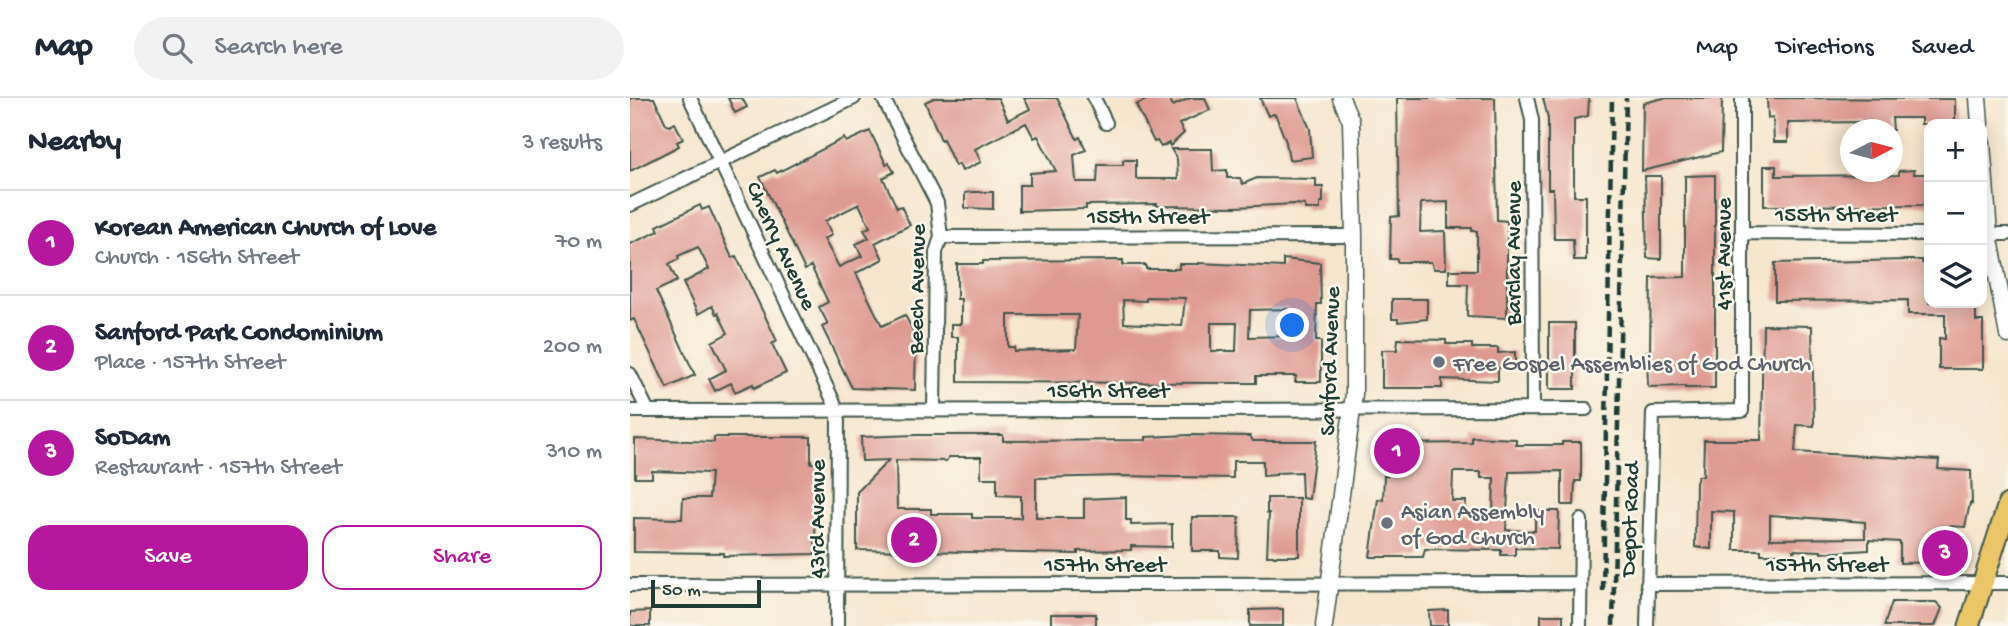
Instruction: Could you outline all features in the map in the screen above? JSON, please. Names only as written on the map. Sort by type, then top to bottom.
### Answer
[{"type":"main road","points":[[1969,626],[2008,504]]},
{"type":"street","name":"Cherry Avenue","points":[[690,98],[838,411]]},
{"type":"street","points":[[630,205],[854,98]]},
{"type":"street","name":"Beech Avenue","points":[[883,98],[937,203],[941,237],[936,252],[934,411]]},
{"type":"street","points":[[1094,98],[1106,123]]},
{"type":"street","name":"Sanford Avenue","points":[[1324,626],[1353,409],[1354,236],[1351,121],[1341,98]]},
{"type":"street","name":"Barclay Avenue","points":[[1527,98],[1532,120],[1533,409]]},
{"type":"street","name":"41st Avenue","points":[[1653,413],[1742,411],[1742,98]]},
{"type":"street","points":[[1978,98],[1980,119]]},
{"type":"street","name":"155th Street","points":[[1743,233],[1924,234]]},
{"type":"street","points":[[1987,234],[2008,234]]},
{"type":"street","name":"155th Street","points":[[941,237],[1354,236]]},
{"type":"street","points":[[1987,243],[2008,334]]},
{"type":"street","points":[[630,374],[648,411]]},
{"type":"street","name":"156th Street","points":[[630,411],[1586,409]]},
{"type":"street","name":"43rd Avenue","points":[[837,626],[838,411]]},
{"type":"street","name":"Depot Road","points":[[1647,626],[1653,413]]},
{"type":"street","points":[[1580,626],[1581,520]]},
{"type":"street","name":"157th Street","points":[[630,585],[1580,583]]},
{"type":"street","name":"157th Street","points":[[1647,584],[2008,583]]},
{"type":"building","points":[[630,98],[654,98],[666,124],[669,126],[675,123],[683,139],[677,142],[679,146],[630,171]]},
{"type":"building","points":[[728,98],[742,98],[747,107],[735,113]]},
{"type":"building","points":[[934,98],[998,98],[1008,120],[1030,109],[1024,98],[1057,98],[1077,139],[1080,137],[1086,150],[1074,155],[1076,182],[1097,182],[1098,165],[1123,165],[1123,160],[1136,160],[1136,179],[1178,179],[1177,159],[1171,149],[1212,149],[1213,171],[1227,170],[1227,178],[1240,178],[1243,184],[1257,178],[1316,179],[1316,187],[1323,187],[1323,202],[1320,202],[1320,209],[1305,209],[1305,205],[1295,204],[1236,207],[1157,204],[1086,205],[1086,209],[1019,211],[1019,185],[1030,185],[1030,173],[1056,171],[1038,136],[1034,138],[1026,123],[975,149],[981,162],[962,171],[959,164],[955,166],[943,139],[941,140],[925,102]]},
{"type":"building","points":[[1150,98],[1169,98],[1173,106],[1190,98],[1205,98],[1210,110],[1179,124],[1184,133],[1170,146],[1169,143],[1161,147],[1157,141],[1154,142],[1136,105]]},
{"type":"building","points":[[1260,98],[1297,98],[1310,129],[1312,157],[1289,160],[1286,142],[1276,116],[1268,116]]},
{"type":"building","points":[[1397,98],[1495,98],[1497,220],[1507,221],[1507,318],[1467,316],[1468,284],[1449,284],[1449,270],[1477,270],[1477,231],[1472,231],[1472,228],[1448,228],[1448,202],[1421,203],[1420,232],[1445,231],[1446,269],[1434,269],[1431,262],[1397,262],[1397,259],[1390,259],[1391,217],[1399,216]]},
{"type":"building","points":[[1543,98],[1589,98],[1588,116],[1574,119],[1574,196],[1586,196],[1586,260],[1574,260],[1573,239],[1554,239],[1553,189],[1548,189],[1548,118]]},
{"type":"building","points":[[1664,98],[1722,98],[1721,152],[1642,171],[1643,103]]},
{"type":"building","points":[[1767,98],[1955,99],[1955,119],[1924,119],[1924,124],[1921,124],[1921,118],[1788,123],[1788,142],[1774,142],[1773,117],[1768,118]]},
{"type":"building","points":[[870,131],[886,164],[889,163],[894,172],[883,178],[897,208],[901,206],[910,225],[875,243],[883,259],[856,273],[882,326],[905,315],[916,337],[915,390],[852,388],[822,327],[828,324],[819,307],[828,302],[811,266],[805,270],[760,177],[775,170],[777,173],[844,138],[846,142]],"holes":[[[859,204],[870,227],[864,230],[869,238],[856,244],[862,256],[839,267],[824,239],[832,235],[825,221]]]},
{"type":"building","points":[[1764,166],[1776,166],[1776,176],[1840,175],[1840,182],[1903,182],[1903,171],[1914,170],[1914,174],[1924,174],[1924,205],[1764,206]]},
{"type":"building","points":[[1715,175],[1715,388],[1648,387],[1651,278],[1685,277],[1685,176]]},
{"type":"building","points":[[1645,176],[1661,176],[1661,259],[1647,258]]},
{"type":"building","points":[[993,192],[993,209],[965,208],[965,193]]},
{"type":"building","points":[[700,205],[702,210],[709,207],[732,258],[736,256],[777,341],[772,344],[786,373],[754,388],[753,384],[735,392],[731,383],[715,391],[709,379],[726,370],[712,342],[728,333],[712,306],[698,314],[683,283],[709,269],[698,247],[678,256],[679,259],[669,264],[677,281],[656,291],[695,375],[667,388],[634,319],[630,321],[630,244],[659,231],[657,226]]},
{"type":"building","points":[[1283,259],[1320,263],[1321,304],[1317,304],[1316,341],[1321,341],[1321,382],[1295,382],[1296,376],[1256,376],[1256,383],[958,382],[958,337],[951,337],[951,324],[961,324],[961,299],[957,299],[957,264],[983,264],[983,261],[1123,260],[1123,265],[1146,265],[1146,269],[1179,269],[1179,264],[1199,263],[1283,267]],"holes":[[[1146,297],[1185,298],[1182,326],[1124,323],[1123,300],[1146,301]],[[1288,309],[1287,336],[1249,337],[1250,310]],[[1008,315],[1078,315],[1076,349],[1014,351],[1014,347],[1008,347]],[[1211,323],[1237,323],[1236,351],[1211,351]]]},
{"type":"building","points":[[1922,260],[1924,308],[1976,308],[1976,321],[1983,321],[1983,369],[1939,369],[1939,338],[1945,339],[1945,314],[1908,314],[1908,300],[1775,301],[1775,263]]},
{"type":"building","points":[[1392,299],[1427,299],[1427,319],[1398,322],[1398,319],[1392,319]]},
{"type":"building","points":[[1549,323],[1575,323],[1575,389],[1549,389]]},
{"type":"building","points":[[1763,325],[1812,326],[1814,426],[1797,425],[1795,452],[1939,460],[1938,469],[1971,471],[1972,504],[1970,503],[1965,527],[1949,526],[1948,562],[1900,563],[1900,542],[1869,540],[1869,550],[1821,553],[1793,550],[1794,554],[1761,554],[1761,550],[1734,550],[1734,512],[1711,511],[1711,549],[1695,547],[1696,483],[1698,476],[1703,476],[1704,440],[1761,440]],"holes":[[[1770,515],[1865,522],[1865,538],[1770,539]]]},
{"type":"building","points":[[1398,339],[1446,340],[1446,344],[1472,344],[1472,348],[1498,348],[1498,353],[1515,352],[1515,367],[1498,368],[1498,381],[1442,379],[1442,388],[1382,388],[1382,350],[1397,350]]},
{"type":"building","points":[[1003,435],[1003,441],[1146,440],[1146,437],[1191,435],[1250,436],[1253,441],[1316,441],[1309,499],[1302,498],[1301,472],[1263,476],[1263,461],[1233,461],[1233,478],[1036,478],[1036,518],[1084,518],[1084,499],[1126,497],[1126,520],[1131,520],[1131,525],[1172,524],[1172,547],[1131,546],[1131,550],[1078,551],[1078,554],[857,550],[857,492],[889,460],[862,461],[861,437]],"holes":[[[949,457],[981,457],[981,478],[997,478],[997,495],[1021,496],[1021,518],[972,518],[972,514],[931,514],[931,509],[897,509],[896,460],[946,461]]]},
{"type":"building","points":[[714,437],[811,437],[811,463],[816,463],[815,554],[723,556],[723,553],[634,552],[634,518],[682,519],[683,498],[709,498],[711,473],[652,471],[652,478],[635,478],[635,439],[714,442]]},
{"type":"building","points":[[1472,437],[1516,439],[1516,445],[1562,445],[1562,442],[1581,442],[1581,481],[1575,481],[1574,505],[1562,505],[1562,471],[1509,472],[1506,530],[1535,531],[1535,511],[1559,511],[1558,549],[1515,548],[1515,555],[1501,555],[1501,550],[1425,549],[1423,557],[1370,557],[1378,499],[1383,500],[1384,476],[1388,476],[1388,444],[1472,443]],"holes":[[[1453,472],[1481,472],[1481,478],[1494,478],[1493,515],[1465,515],[1466,501],[1452,501]]]},
{"type":"building","points":[[1267,498],[1299,498],[1299,556],[1267,556]]},
{"type":"building","points":[[1192,517],[1239,517],[1238,558],[1220,557],[1220,551],[1192,551]]},
{"type":"building","points":[[1892,602],[1936,602],[1942,608],[1935,626],[1884,626]]},
{"type":"building","points":[[1283,609],[1283,626],[1250,626],[1250,610]]},
{"type":"building","points":[[1448,610],[1448,626],[1430,626],[1429,611]]},
{"type":"building","points":[[650,611],[650,626],[630,626],[630,612]]},
{"type":"building","points":[[1051,614],[1096,614],[1096,626],[1051,626]]},
{"type":"building","points":[[1541,615],[1563,615],[1563,626],[1541,626]]},
{"type":"railway","points":[[1603,591],[1612,98]]},
{"type":"railway","points":[[1613,626],[1626,98]]},
{"type":"place","name":"Free Gospel Assemblies of God Church","points":[[1439,362]]},
{"type":"place","name":"Korean American Church of Love","points":[[1397,451]]},
{"type":"place","name":"Asian Assembly of God Church","points":[[1387,523]]},
{"type":"place","name":"Sanford Park Condominium","points":[[914,540]]},
{"type":"place","name":"SoDam","points":[[1945,553]]}]
